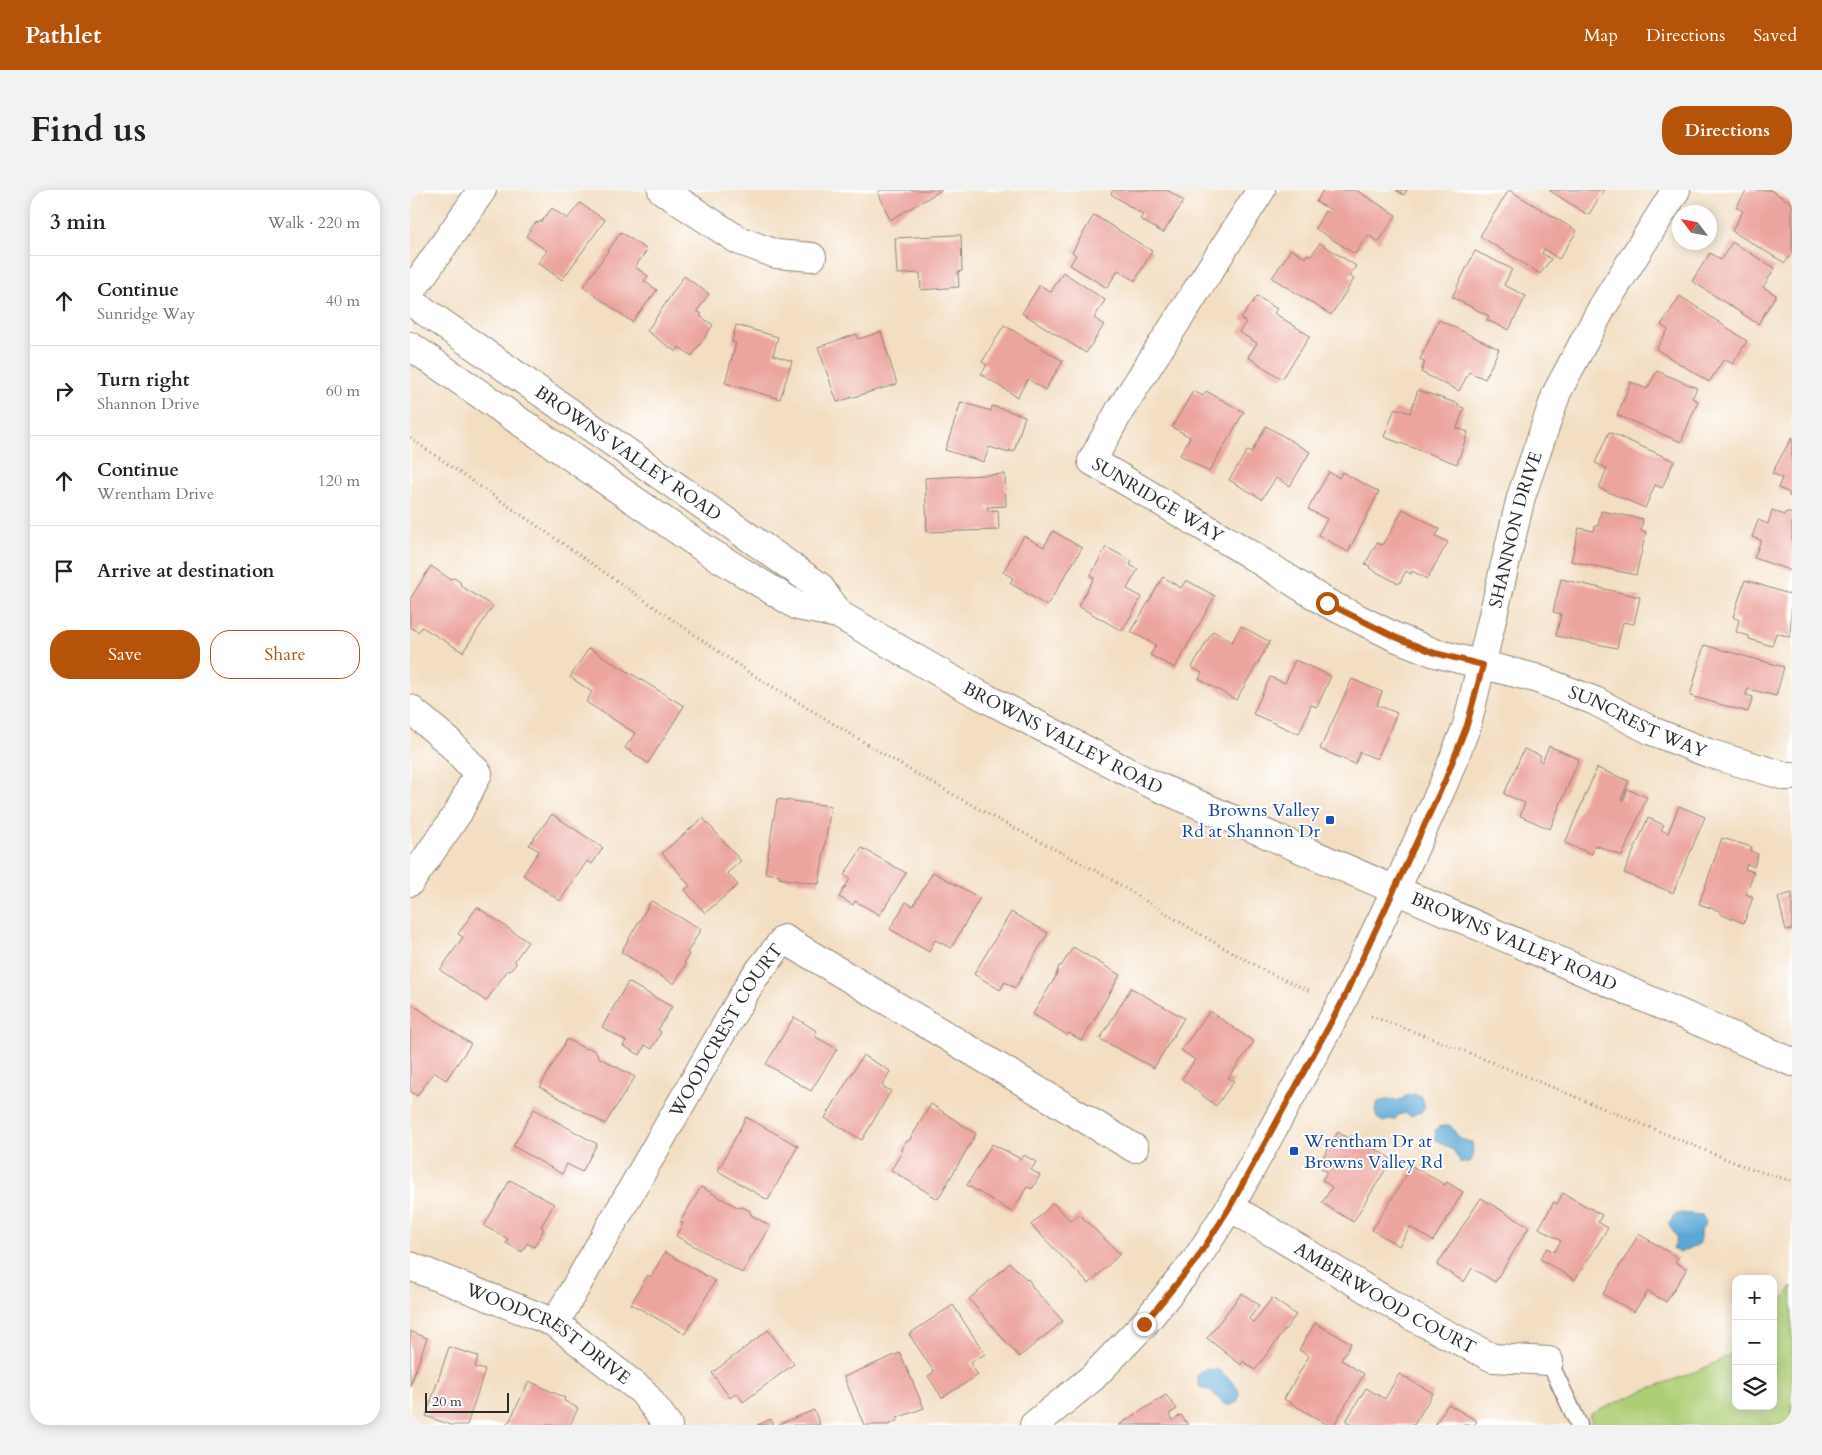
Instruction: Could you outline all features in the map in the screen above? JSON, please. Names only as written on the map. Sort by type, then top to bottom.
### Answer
[{"type":"street","points":[[410,293],[482,190]]},
{"type":"street","points":[[662,190],[738,240],[776,254],[812,257]]},
{"type":"street","name":"SUNRIDGE WAY","points":[[1261,190],[1120,410],[1092,461],[1238,547],[1327,603],[1403,640],[1435,653],[1483,665]]},
{"type":"street","name":"SHANNON DRIVE","points":[[1034,1425],[1092,1378],[1144,1324],[1196,1260],[1230,1207],[1341,1004],[1396,889],[1464,734],[1483,665],[1522,496],[1557,392],[1603,306],[1676,190]]},
{"type":"street","name":"BROWNS VALLEY ROAD","points":[[410,301],[819,586],[838,614]]},
{"type":"street","name":"BROWNS VALLEY ROAD","points":[[410,346],[716,556],[798,606],[838,614],[965,687],[1149,783],[1792,1062]]},
{"type":"street","name":"SUNCREST WAY","points":[[1483,665],[1535,678],[1595,701],[1652,731],[1708,753],[1785,776],[1792,776]]},
{"type":"street","points":[[410,709],[448,741],[478,773],[458,813],[410,882]]},
{"type":"street","name":"WOODCREST COURT","points":[[556,1322],[752,980],[784,939],[1134,1148]]},
{"type":"street","name":"AMBERWOOD COURT","points":[[1230,1207],[1413,1317],[1492,1358],[1549,1361]]},
{"type":"street","name":"WOODCREST DRIVE","points":[[410,1266],[556,1322],[643,1392],[668,1425]]},
{"type":"lane","points":[[1549,1361],[1579,1425]]},
{"type":"path","points":[[410,438],[750,673],[908,769],[1102,874],[1203,936],[1269,973],[1310,991]]},
{"type":"path","points":[[1371,1016],[1626,1116],[1724,1158],[1792,1181]]},
{"type":"green space","points":[[1792,1287],[1792,1425],[1593,1425],[1589,1415],[1638,1393],[1706,1367],[1732,1353],[1732,1410],[1777,1410],[1777,1307]]},
{"type":"water","points":[[1416,1094],[1422,1097],[1425,1107],[1421,1112],[1411,1116],[1406,1113],[1398,1115],[1394,1121],[1392,1119],[1383,1122],[1377,1118],[1375,1109],[1378,1102],[1390,1099],[1394,1101]]},
{"type":"water","points":[[1450,1125],[1460,1139],[1472,1142],[1473,1158],[1470,1162],[1461,1163],[1453,1150],[1436,1140],[1435,1131],[1438,1127]]},
{"type":"water","points":[[1680,1213],[1702,1215],[1706,1222],[1700,1233],[1700,1243],[1679,1253],[1673,1249],[1677,1237],[1669,1226],[1674,1215]]},
{"type":"water","points":[[1205,1369],[1219,1370],[1237,1387],[1239,1396],[1237,1402],[1233,1405],[1225,1405],[1214,1394],[1200,1387],[1197,1376]]},
{"type":"building","points":[[881,190],[942,190],[890,220],[878,192]]},
{"type":"building","points":[[1113,190],[1167,190],[1184,201],[1163,233],[1140,219],[1143,215],[1111,194]]},
{"type":"building","points":[[1323,190],[1356,190],[1396,215],[1379,242],[1368,235],[1355,254],[1315,228],[1325,211],[1328,213],[1330,209],[1316,202]]},
{"type":"building","points":[[1396,190],[1407,190],[1404,195]]},
{"type":"building","points":[[1509,190],[1577,231],[1559,259],[1544,249],[1542,253],[1551,259],[1540,274],[1480,236]]},
{"type":"building","points":[[1549,190],[1604,190],[1589,214],[1586,214]]},
{"type":"building","points":[[1747,190],[1770,190],[1792,203],[1792,253],[1785,263],[1732,231],[1743,211],[1736,207]]},
{"type":"building","points":[[580,203],[605,220],[562,280],[538,263],[547,251],[526,236],[535,223],[542,221],[552,208],[567,219]]},
{"type":"building","points":[[1094,215],[1152,251],[1135,281],[1118,270],[1107,288],[1070,265],[1076,255],[1072,252]]},
{"type":"building","points":[[621,232],[647,250],[635,267],[648,276],[644,281],[657,290],[632,322],[583,287]]},
{"type":"building","points":[[961,235],[962,271],[958,272],[959,287],[921,290],[920,273],[897,274],[895,238]]},
{"type":"building","points":[[1732,242],[1775,268],[1763,287],[1776,295],[1758,324],[1692,281],[1710,253],[1721,260]]},
{"type":"building","points":[[1320,243],[1356,266],[1349,276],[1354,279],[1331,315],[1272,278],[1291,249],[1305,258],[1307,254],[1311,256]]},
{"type":"building","points":[[1475,251],[1512,269],[1504,285],[1526,296],[1509,330],[1487,320],[1489,316],[1452,297]]},
{"type":"building","points":[[1063,272],[1105,300],[1094,318],[1104,325],[1086,353],[1022,313],[1040,285],[1051,292]]},
{"type":"building","points":[[684,276],[709,294],[697,311],[702,314],[700,316],[713,325],[692,356],[679,347],[676,352],[647,331]]},
{"type":"building","points":[[1257,296],[1277,309],[1274,313],[1310,336],[1282,379],[1248,357],[1257,343],[1239,332],[1246,322],[1241,319]]},
{"type":"building","points":[[1680,296],[1747,341],[1733,364],[1724,359],[1709,382],[1656,349],[1668,330],[1661,325]]},
{"type":"building","points":[[1439,320],[1499,349],[1485,379],[1469,372],[1459,391],[1421,372],[1425,362],[1420,359]]},
{"type":"building","points":[[736,325],[778,337],[773,355],[792,361],[780,399],[725,383],[736,343],[732,342]]},
{"type":"building","points":[[1004,325],[1063,361],[1045,390],[1028,379],[1017,397],[981,374],[987,365],[982,362]]},
{"type":"building","points":[[881,332],[897,384],[837,402],[818,347],[857,334],[858,339]]},
{"type":"building","points":[[1657,371],[1697,388],[1692,398],[1698,401],[1681,442],[1617,415],[1631,382],[1647,389]]},
{"type":"building","points":[[1418,390],[1459,404],[1458,406],[1464,408],[1457,428],[1468,432],[1457,464],[1384,437],[1395,408],[1410,413]]},
{"type":"building","points":[[1193,391],[1203,396],[1206,391],[1244,412],[1209,472],[1180,455],[1190,437],[1172,427]]},
{"type":"building","points":[[961,402],[991,411],[992,406],[1025,416],[1014,452],[1009,450],[1009,453],[989,447],[984,462],[945,450]]},
{"type":"building","points":[[1266,426],[1310,452],[1290,486],[1276,478],[1262,499],[1229,480],[1247,451],[1251,453]]},
{"type":"building","points":[[1609,432],[1674,461],[1662,488],[1655,485],[1645,508],[1599,488],[1607,468],[1595,463]]},
{"type":"building","points":[[1792,437],[1792,497],[1789,496],[1790,493],[1778,488],[1782,478],[1772,473]]},
{"type":"building","points":[[1329,472],[1339,478],[1342,472],[1379,492],[1348,552],[1318,535],[1327,519],[1308,509]]},
{"type":"building","points":[[1005,474],[1006,506],[987,507],[988,511],[998,510],[999,530],[927,532],[925,478]]},
{"type":"building","points":[[1403,509],[1440,529],[1436,536],[1448,542],[1427,579],[1412,571],[1411,574],[1406,571],[1399,584],[1365,564],[1377,543],[1382,545]]},
{"type":"building","points":[[1772,510],[1784,515],[1786,512],[1792,514],[1792,571],[1754,558],[1761,540],[1752,537],[1758,520],[1768,524]]},
{"type":"building","points":[[1601,511],[1643,519],[1641,531],[1646,532],[1636,575],[1571,561],[1579,528],[1594,531],[1595,526],[1598,526]]},
{"type":"building","points":[[1053,531],[1082,548],[1047,606],[1010,583],[1013,578],[1003,572],[1024,536],[1044,547]]},
{"type":"building","points":[[1106,547],[1132,561],[1130,565],[1138,569],[1127,589],[1142,597],[1122,631],[1078,606],[1094,578],[1090,576]]},
{"type":"building","points":[[431,566],[450,579],[454,578],[460,582],[461,586],[493,606],[463,652],[422,627],[418,632],[410,627],[410,599]]},
{"type":"building","points":[[1163,577],[1181,588],[1186,580],[1215,596],[1175,668],[1150,655],[1156,645],[1131,632]]},
{"type":"building","points":[[1561,579],[1640,597],[1634,624],[1623,622],[1617,648],[1556,636],[1561,614],[1553,612]]},
{"type":"building","points":[[1745,580],[1792,595],[1790,637],[1776,633],[1772,646],[1749,639],[1749,636],[1736,632],[1739,620],[1733,617]]},
{"type":"building","points":[[1241,626],[1270,642],[1236,700],[1199,679],[1202,673],[1192,667],[1213,631],[1232,642]]},
{"type":"building","points":[[1704,645],[1784,667],[1776,696],[1748,689],[1746,695],[1753,697],[1748,712],[1690,696]]},
{"type":"building","points":[[589,648],[684,706],[648,763],[625,748],[635,733],[586,702],[592,692],[570,677]]},
{"type":"building","points":[[1295,660],[1331,676],[1317,707],[1311,705],[1299,734],[1253,714],[1270,677],[1285,683]]},
{"type":"building","points":[[1352,679],[1382,692],[1377,705],[1397,713],[1377,759],[1360,752],[1355,764],[1320,749]]},
{"type":"building","points":[[1549,746],[1579,759],[1550,829],[1520,816],[1525,803],[1504,794],[1524,749],[1541,756],[1539,760],[1542,762]]},
{"type":"building","points":[[1597,768],[1629,781],[1621,799],[1623,800],[1627,789],[1647,797],[1622,856],[1595,845],[1592,854],[1565,843]]},
{"type":"building","points":[[777,799],[831,806],[819,884],[779,878],[780,875],[765,873]]},
{"type":"building","points":[[1679,806],[1705,817],[1673,893],[1624,873],[1648,818],[1664,825],[1661,830],[1668,833]]},
{"type":"building","points":[[552,814],[603,848],[592,864],[587,861],[560,901],[523,875],[539,851],[529,845]]},
{"type":"building","points":[[703,818],[741,861],[727,873],[738,885],[705,913],[685,890],[690,886],[662,853]]},
{"type":"building","points":[[1722,838],[1752,847],[1750,851],[1758,854],[1754,867],[1747,864],[1745,869],[1754,872],[1746,894],[1753,897],[1744,923],[1720,914],[1720,911],[1699,904]]},
{"type":"building","points":[[862,848],[906,873],[880,915],[855,901],[853,905],[839,897],[850,879],[844,875]]},
{"type":"building","points":[[933,872],[980,898],[951,948],[935,940],[929,952],[890,929],[906,902],[913,906]]},
{"type":"building","points":[[1792,893],[1792,929],[1786,930],[1778,897]]},
{"type":"building","points":[[651,901],[701,929],[687,953],[689,954],[684,963],[686,964],[674,984],[621,952]]},
{"type":"building","points":[[477,907],[528,942],[515,960],[516,964],[511,970],[507,971],[486,1001],[440,970],[463,937],[458,934]]},
{"type":"building","points":[[1011,912],[1048,933],[1015,988],[1005,982],[1000,990],[974,974]]},
{"type":"building","points":[[1073,947],[1120,975],[1082,1041],[1069,1033],[1067,1035],[1033,1014],[1056,976],[1059,966],[1062,965]]},
{"type":"building","points":[[628,982],[672,1007],[658,1030],[661,1032],[652,1049],[645,1045],[640,1055],[623,1046],[626,1041],[602,1027]]},
{"type":"building","points":[[1131,988],[1184,1018],[1154,1068],[1100,1039]]},
{"type":"building","points":[[410,1003],[471,1044],[446,1080],[434,1072],[417,1096],[410,1091]]},
{"type":"building","points":[[1210,1011],[1254,1042],[1228,1078],[1234,1081],[1216,1106],[1182,1079],[1195,1060],[1181,1050]]},
{"type":"building","points":[[794,1017],[817,1031],[814,1036],[837,1049],[811,1091],[766,1064]]},
{"type":"building","points":[[567,1039],[585,1049],[589,1048],[597,1053],[598,1057],[635,1077],[605,1124],[540,1087]]},
{"type":"building","points":[[863,1055],[890,1071],[882,1086],[891,1091],[862,1140],[825,1118]]},
{"type":"building","points":[[931,1104],[976,1134],[938,1199],[891,1170],[902,1152],[901,1149],[906,1141],[909,1141]]},
{"type":"building","points":[[534,1109],[597,1144],[582,1172],[567,1164],[562,1174],[513,1146]]},
{"type":"building","points":[[746,1117],[798,1146],[768,1200],[718,1171]]},
{"type":"building","points":[[1338,1132],[1349,1139],[1351,1135],[1392,1159],[1353,1222],[1322,1203],[1332,1187],[1322,1180],[1327,1172],[1318,1166]]},
{"type":"building","points":[[992,1144],[1021,1159],[1024,1155],[1036,1162],[1031,1170],[1040,1175],[1032,1189],[1027,1187],[1012,1212],[967,1185]]},
{"type":"building","points":[[1412,1166],[1445,1185],[1447,1182],[1463,1192],[1433,1241],[1410,1227],[1399,1246],[1372,1230]]},
{"type":"building","points":[[510,1180],[554,1204],[541,1227],[544,1229],[534,1247],[527,1243],[522,1252],[506,1243],[508,1239],[484,1226]]},
{"type":"building","points":[[701,1187],[739,1208],[743,1207],[750,1211],[751,1215],[770,1226],[742,1273],[676,1236],[683,1223],[680,1222]]},
{"type":"building","points":[[1563,1193],[1602,1215],[1598,1222],[1608,1228],[1575,1280],[1540,1259],[1547,1248],[1554,1252],[1561,1241],[1539,1228],[1554,1202],[1557,1204]]},
{"type":"building","points":[[1481,1198],[1529,1227],[1495,1282],[1472,1268],[1464,1282],[1437,1265]]},
{"type":"building","points":[[1053,1203],[1071,1221],[1079,1214],[1120,1254],[1089,1284],[1031,1225]]},
{"type":"building","points":[[1639,1234],[1678,1258],[1675,1262],[1687,1269],[1666,1302],[1648,1291],[1634,1312],[1603,1294]]},
{"type":"building","points":[[665,1252],[715,1281],[685,1334],[631,1304],[648,1275],[651,1277]]},
{"type":"building","points":[[1010,1263],[1029,1280],[1033,1288],[1063,1321],[1019,1357],[969,1299]]},
{"type":"building","points":[[1242,1293],[1259,1305],[1249,1319],[1253,1323],[1272,1298],[1296,1315],[1255,1370],[1243,1361],[1241,1365],[1207,1338]]},
{"type":"building","points":[[953,1305],[985,1354],[970,1363],[978,1375],[942,1398],[928,1376],[934,1372],[909,1334]]},
{"type":"building","points":[[1315,1323],[1351,1343],[1341,1360],[1364,1374],[1334,1425],[1328,1425],[1284,1399],[1309,1356],[1299,1350]]},
{"type":"building","points":[[768,1330],[794,1364],[743,1402],[737,1393],[730,1398],[712,1373]]},
{"type":"building","points":[[410,1331],[427,1338],[410,1386]]},
{"type":"building","points":[[449,1347],[478,1356],[475,1367],[485,1370],[467,1425],[451,1425],[426,1416]]},
{"type":"building","points":[[900,1353],[924,1408],[897,1418],[898,1420],[888,1425],[864,1425],[844,1377]]},
{"type":"building","points":[[1399,1374],[1433,1393],[1414,1425],[1352,1425],[1346,1421],[1366,1388],[1385,1399]]},
{"type":"building","points":[[529,1381],[565,1398],[564,1401],[578,1408],[570,1425],[505,1425],[510,1420]]},
{"type":"building","points":[[1166,1395],[1177,1409],[1169,1414],[1173,1420],[1181,1415],[1188,1425],[1119,1425]]},
{"type":"building","points":[[1448,1404],[1477,1421],[1474,1425],[1435,1425]]},
{"type":"building","points":[[814,1410],[820,1425],[777,1425]]},
{"type":"building","points":[[771,1419],[773,1425],[757,1425]]},
{"type":"place","name":"Browns Valley Rd at Shannon Dr","points":[[1330,820]]},
{"type":"place","name":"Wrentham Dr at Browns Valley Rd","points":[[1294,1151]]},
{"type":"route","points":[[1144,1324],[1196,1260],[1230,1207],[1341,1004],[1444,783],[1467,725],[1483,665],[1435,653],[1395,637],[1327,603]]}]
